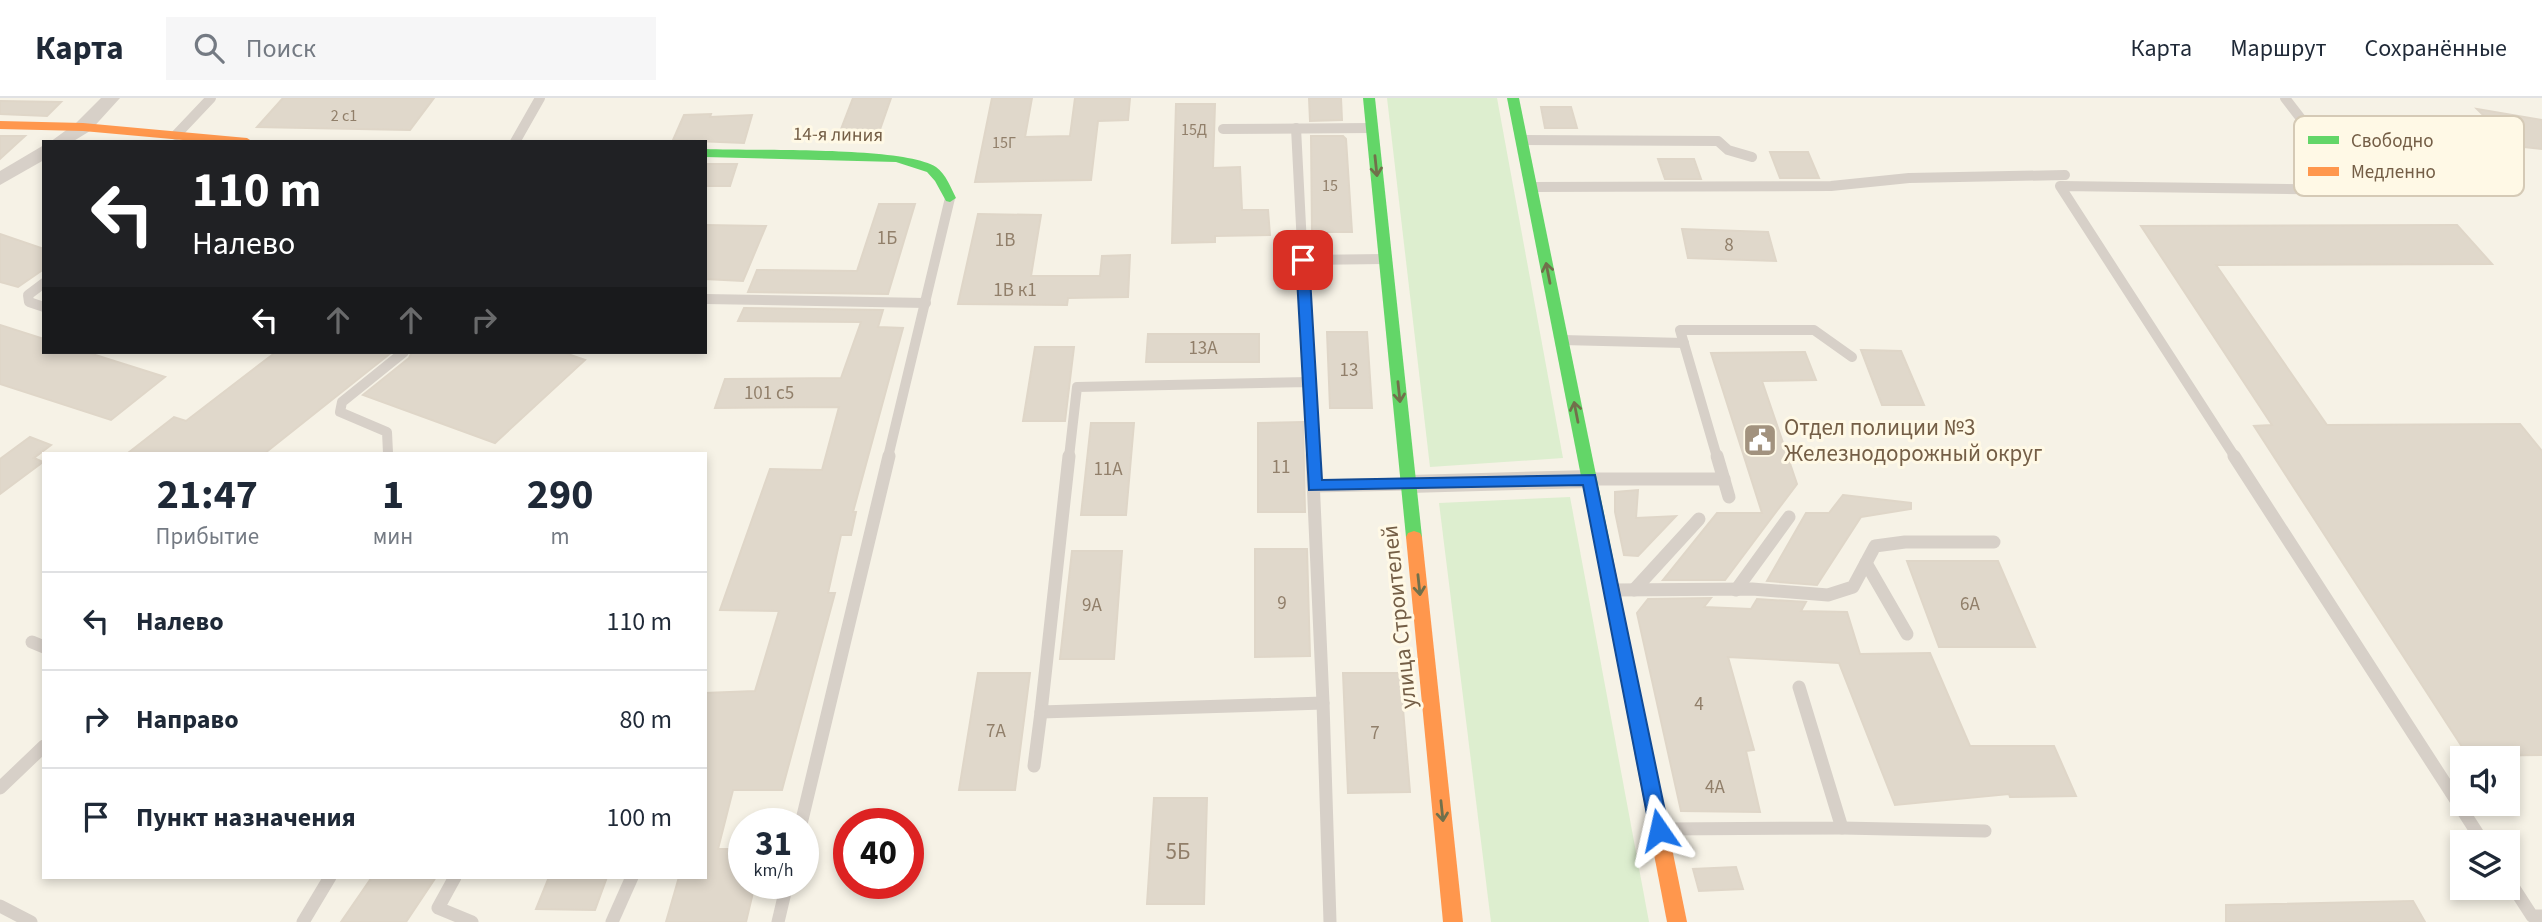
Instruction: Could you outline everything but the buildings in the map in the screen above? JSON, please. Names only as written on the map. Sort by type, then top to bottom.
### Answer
[{"type":"street","points":[[63,140],[83,127],[111,98]]},
{"type":"street","name":"улица Строителей","points":[[1369,98],[1453,922]]},
{"type":"street","points":[[1513,98],[1678,922]]},
{"type":"street","points":[[0,125],[83,127],[212,140]]},
{"type":"street","points":[[0,178],[42,153]]},
{"type":"street","name":"14-я линия","points":[[707,153],[897,158],[926,165],[943,179],[950,198]]},
{"type":"street","points":[[1409,484],[1589,479]]},
{"type":"lane","points":[[176,135],[211,98]]},
{"type":"lane","points":[[517,140],[540,98]]},
{"type":"lane","points":[[2284,98],[2298,116]]},
{"type":"lane","points":[[1296,128],[1314,486],[1330,922]]},
{"type":"lane","points":[[1223,129],[1372,128]]},
{"type":"lane","points":[[1521,140],[1718,141],[1728,150],[1752,157]]},
{"type":"lane","points":[[1531,187],[1830,186],[1909,178],[2065,175]]},
{"type":"lane","points":[[2294,189],[2060,186],[2475,830]]},
{"type":"lane","points":[[805,808],[950,198]]},
{"type":"lane","points":[[1303,260],[1385,259]]},
{"type":"lane","points":[[42,284],[28,295],[29,302],[42,306]]},
{"type":"lane","points":[[707,299],[926,303]]},
{"type":"lane","points":[[1729,496],[1680,330],[1814,330],[1852,357]]},
{"type":"lane","points":[[1562,340],[1684,344]]},
{"type":"lane","points":[[388,452],[387,432],[340,412],[342,402],[402,354]]},
{"type":"lane","points":[[1034,766],[1077,387],[1309,382]]},
{"type":"lane","points":[[1589,479],[1724,479]]},
{"type":"lane","points":[[1314,486],[1409,484]]},
{"type":"lane","points":[[1736,590],[1789,517]]},
{"type":"lane","points":[[1634,590],[1699,519]]},
{"type":"lane","points":[[1612,590],[1736,590],[1828,595],[1853,587],[1875,546],[1905,542],[1994,542]]},
{"type":"lane","points":[[1866,563],[1907,634]]},
{"type":"lane","points":[[1799,687],[1842,828]]},
{"type":"lane","points":[[1041,712],[1322,703]]},
{"type":"lane","points":[[0,788],[42,748]]},
{"type":"lane","points":[[1659,830],[1842,828],[1985,831]]},
{"type":"lane","points":[[303,922],[329,879]]},
{"type":"lane","points":[[454,879],[438,908],[472,922]]},
{"type":"lane","points":[[612,922],[631,879]]},
{"type":"lane","points":[[2520,898],[2532,916],[2542,916]]},
{"type":"lane","points":[[778,922],[783,899]]},
{"type":"lane","points":[[0,906],[31,922]]},
{"type":"green space","points":[[1387,98],[1497,98],[1563,458],[1430,467]]},
{"type":"green space","points":[[1570,497],[1649,922],[1491,922],[1439,503]]},
{"type":"traffic: fast","points":[[1369,98],[1414,537]]},
{"type":"traffic: fast","points":[[1513,98],[1606,563]]},
{"type":"traffic: fast","points":[[707,153],[897,158],[931,169],[941,180],[950,198]]},
{"type":"traffic: slow","points":[[0,125],[83,127],[225,140]]},
{"type":"traffic: slow","points":[[1414,537],[1453,922]]},
{"type":"traffic: slow","points":[[1606,563],[1677,922]]},
{"type":"place","name":"Отдел полиции №3 Железнодорожный округ","points":[[1760,440]]},
{"type":"route","points":[[1303,260],[1314,486],[1589,479],[1659,830]]}]
